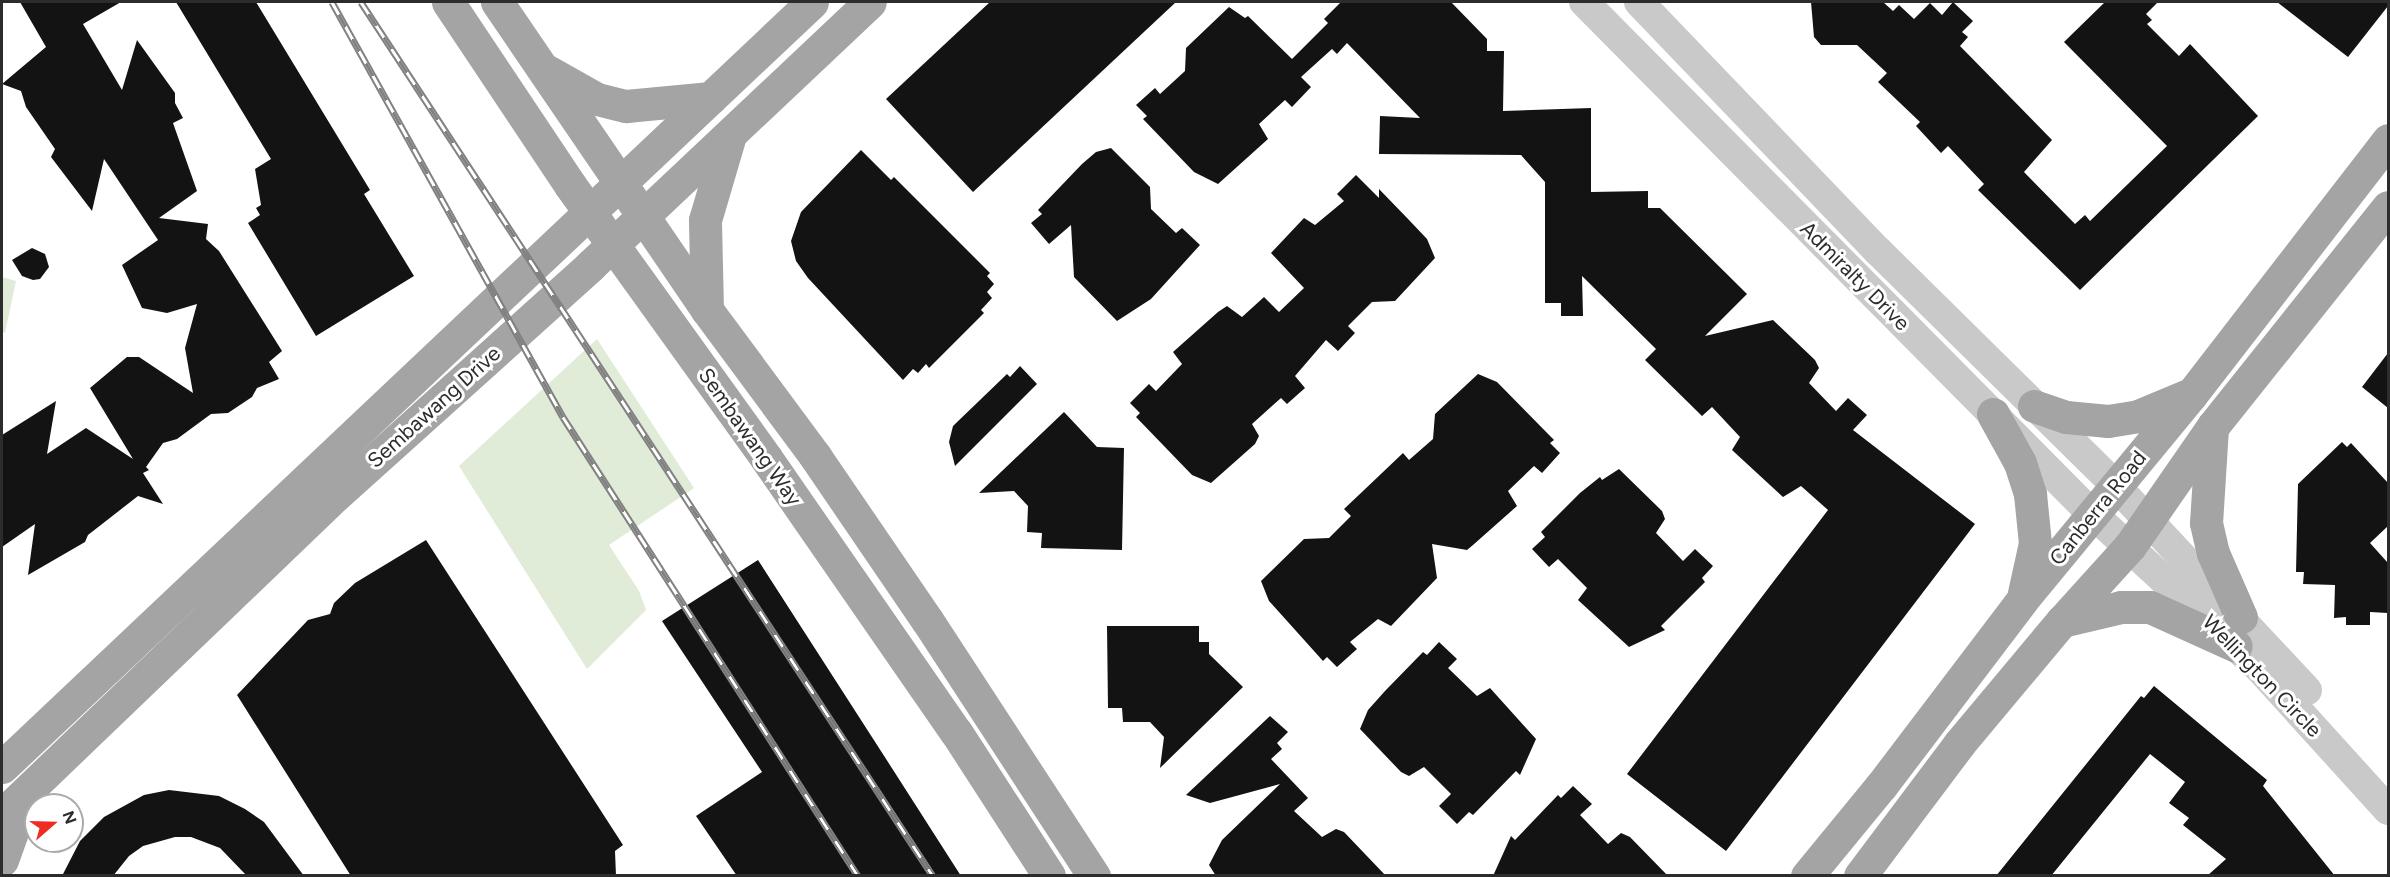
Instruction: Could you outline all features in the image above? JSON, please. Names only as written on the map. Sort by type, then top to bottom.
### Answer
[{"type":"main road","name":"Sembawang Way","points":[[448,2],[589,213],[766,458],[956,732],[1049,876]]},
{"type":"main road","name":"Sembawang Way","points":[[497,2],[537,66],[707,310],[848,504],[1094,876]]},
{"type":"main road","name":"Sembawang Drive","points":[[2,767],[812,2]]},
{"type":"main road","name":"Sembawang Drive","points":[[2,815],[319,511],[612,245],[732,128],[870,2]]},
{"type":"main road","points":[[537,66],[597,99],[626,106],[711,98]]},
{"type":"main road","points":[[707,310],[705,220],[712,187],[732,128]]},
{"type":"main road","name":"Canberra Road","points":[[1807,876],[1881,786],[2022,600],[2191,395],[2388,140]]},
{"type":"main road","name":"Canberra Road","points":[[1860,876],[1959,744],[2062,621],[2130,546],[2212,426],[2388,207]]},
{"type":"main road","points":[[2034,406],[2066,417],[2108,421],[2139,416],[2191,395]]},
{"type":"main road","points":[[1993,414],[2020,463],[2030,494],[2035,543],[2022,600]]},
{"type":"main road","points":[[2212,426],[2206,523],[2213,553],[2238,631]]},
{"type":"main road","points":[[2062,621],[2121,607],[2150,607],[2238,631]]},
{"type":"main road","points":[[2,860],[26,791]]},
{"type":"street","name":"Admiralty Drive","points":[[1584,2],[2092,513],[2130,546]]},
{"type":"street","name":"Admiralty Drive","points":[[1639,2],[1878,251],[2149,520]]},
{"type":"street","name":"Wellington Circle","points":[[2149,520],[2238,631],[2388,810]]},
{"type":"street","name":"Wellington Circle","points":[[2130,546],[2238,631],[2388,782]]},
{"type":"green space","points":[[2,277],[16,281],[5,333],[2,332]]},
{"type":"green space","points":[[597,339],[694,488],[609,545],[639,591],[646,610],[587,669],[459,466]]},
{"type":"building","points":[[20,2],[121,2],[83,24],[122,90],[137,40],[175,93],[175,103],[183,118],[173,123],[197,191],[159,218],[208,224],[206,239],[219,251],[282,351],[269,362],[279,379],[257,388],[252,397],[228,413],[211,414],[177,439],[163,443],[146,467],[149,470],[143,473],[163,504],[138,496],[88,535],[85,542],[28,575],[35,524],[2,547],[2,435],[56,401],[47,454],[86,428],[133,459],[90,388],[127,357],[139,357],[193,393],[185,348],[197,304],[167,313],[142,308],[122,265],[158,240],[104,159],[92,211],[51,157],[55,149],[26,107],[21,91],[2,84],[46,47]]},
{"type":"building","points":[[176,2],[256,2],[370,190],[364,194],[414,276],[316,336],[248,223],[260,215],[256,208],[261,205],[255,169],[271,159]]},
{"type":"building","points":[[990,2],[1176,2],[973,192],[886,99]]},
{"type":"building","points":[[1341,2],[1451,2],[1487,39],[1487,51],[1504,51],[1503,111],[1591,108],[1591,192],[1648,191],[1648,208],[1660,208],[1747,294],[1705,336],[1773,320],[1815,360],[1819,368],[1809,383],[1836,411],[1848,398],[1867,415],[1853,430],[1975,524],[1726,851],[1627,774],[1828,510],[1801,486],[1783,497],[1732,450],[1740,437],[1712,407],[1702,416],[1645,360],[1656,349],[1582,276],[1583,316],[1561,316],[1561,303],[1545,303],[1545,182],[1521,155],[1379,154],[1380,116],[1420,118],[1347,43],[1337,54],[1332,49],[1301,77],[1311,87],[1292,107],[1285,100],[1259,124],[1268,139],[1218,184],[1194,172],[1143,119],[1147,116],[1136,105],[1155,88],[1160,94],[1185,71],[1186,48],[1229,7],[1245,18],[1248,16],[1292,59],[1328,23],[1324,19]]},
{"type":"building","points":[[1811,2],[1883,2],[1893,11],[1899,5],[1914,19],[1930,3],[1942,15],[1953,2],[1973,21],[1962,32],[1968,37],[1960,46],[2052,140],[2024,172],[2075,224],[2085,215],[2090,221],[2167,146],[2064,42],[2105,2],[2158,2],[2146,14],[2152,20],[2147,24],[2179,56],[2190,44],[2258,116],[2080,290],[1978,190],[1984,184],[1948,146],[1941,153],[1916,126],[1920,122],[1878,82],[1887,73],[1857,45],[1821,45],[1814,37]]},
{"type":"building","points":[[2277,2],[2388,2],[2388,6],[2348,57]]},
{"type":"building","points":[[1111,148],[1150,187],[1151,209],[1176,233],[1182,228],[1200,245],[1151,299],[1117,321],[1074,277],[1071,225],[1049,244],[1031,223],[1042,214],[1038,210],[1082,164],[1096,152]]},
{"type":"building","points":[[861,150],[891,180],[894,177],[990,273],[987,276],[994,284],[987,292],[992,298],[981,310],[984,313],[929,368],[926,364],[918,373],[913,369],[903,380],[808,278],[796,261],[791,241],[801,212]]},
{"type":"building","points":[[1356,175],[1379,198],[1379,189],[1409,220],[1427,239],[1435,258],[1395,301],[1372,302],[1348,326],[1355,333],[1338,351],[1326,340],[1295,376],[1305,388],[1287,404],[1281,398],[1252,424],[1259,436],[1255,444],[1211,483],[1192,475],[1136,417],[1140,413],[1130,403],[1149,384],[1156,391],[1182,364],[1173,352],[1227,306],[1242,317],[1264,297],[1279,312],[1304,288],[1271,253],[1304,218],[1315,225],[1344,201],[1337,194]]},
{"type":"building","points":[[32,248],[45,254],[49,267],[40,279],[33,280],[22,276],[12,260]]},
{"type":"building","points":[[2388,353],[2388,408],[2362,387]]},
{"type":"building","points":[[1020,366],[1037,384],[955,466],[949,442],[953,426],[1007,374],[1010,377]]},
{"type":"building","points":[[1478,374],[1497,382],[1554,440],[1550,443],[1560,453],[1542,473],[1534,466],[1508,491],[1517,506],[1467,550],[1432,544],[1437,578],[1391,626],[1378,619],[1350,642],[1357,649],[1337,667],[1327,657],[1323,661],[1269,601],[1261,581],[1304,539],[1329,538],[1351,516],[1344,509],[1403,453],[1409,460],[1433,439],[1435,414]]},
{"type":"building","points":[[1064,412],[1097,447],[1124,448],[1122,550],[1041,548],[1042,533],[1027,532],[1028,506],[1014,491],[979,493]]},
{"type":"building","points":[[2342,442],[2347,447],[2351,443],[2388,483],[2388,526],[2370,543],[2388,563],[2388,613],[2370,612],[2370,625],[2346,625],[2346,617],[2334,618],[2335,585],[2303,584],[2304,572],[2296,572],[2298,484]]},
{"type":"building","points":[[1619,469],[1662,511],[1665,519],[1656,533],[1683,561],[1695,549],[1713,566],[1702,578],[1705,582],[1661,626],[1665,630],[1629,647],[1578,600],[1587,588],[1558,559],[1549,567],[1532,549],[1545,537],[1541,532],[1580,493],[1600,477],[1602,480]]},
{"type":"building","points":[[426,540],[623,845],[615,851],[616,876],[351,876],[237,695],[308,620],[330,614],[334,603],[355,583]]},
{"type":"building","points":[[758,560],[961,876],[737,876],[696,816],[762,772],[662,621]]},
{"type":"building","points":[[1107,626],[1199,626],[1199,642],[1209,642],[1209,654],[1243,687],[1160,768],[1164,737],[1150,722],[1123,722],[1122,708],[1108,708]]},
{"type":"building","points":[[1439,642],[1457,659],[1448,668],[1477,696],[1490,688],[1536,739],[1520,775],[1516,771],[1473,815],[1469,812],[1457,824],[1439,806],[1451,794],[1424,767],[1409,776],[1401,772],[1360,729],[1368,710],[1385,691],[1423,652],[1427,655]]},
{"type":"building","points":[[2154,686],[2267,780],[2263,786],[2335,876],[2207,876],[2226,859],[2183,825],[2189,818],[2169,803],[2185,782],[2150,754],[2051,876],[1996,876],[2141,696],[2144,698]]},
{"type":"building","points":[[1270,716],[1288,732],[1277,743],[1282,749],[1271,759],[1308,798],[1294,811],[1322,837],[1336,829],[1344,832],[1386,876],[1216,876],[1209,865],[1222,840],[1280,784],[1210,803],[1186,795]]},
{"type":"building","points":[[1573,786],[1592,804],[1580,815],[1608,844],[1621,833],[1630,837],[1668,876],[1493,876],[1511,836],[1515,840],[1558,795],[1561,798]]},
{"type":"building","points":[[169,790],[219,796],[245,809],[264,822],[304,876],[247,876],[220,848],[191,837],[175,837],[143,846],[129,856],[113,876],[62,876],[74,853],[84,853],[84,837],[104,817],[144,795]]},
{"type":"railway","points":[[332,2],[563,417],[858,876]]},
{"type":"railway","points":[[361,2],[933,876]]}]
